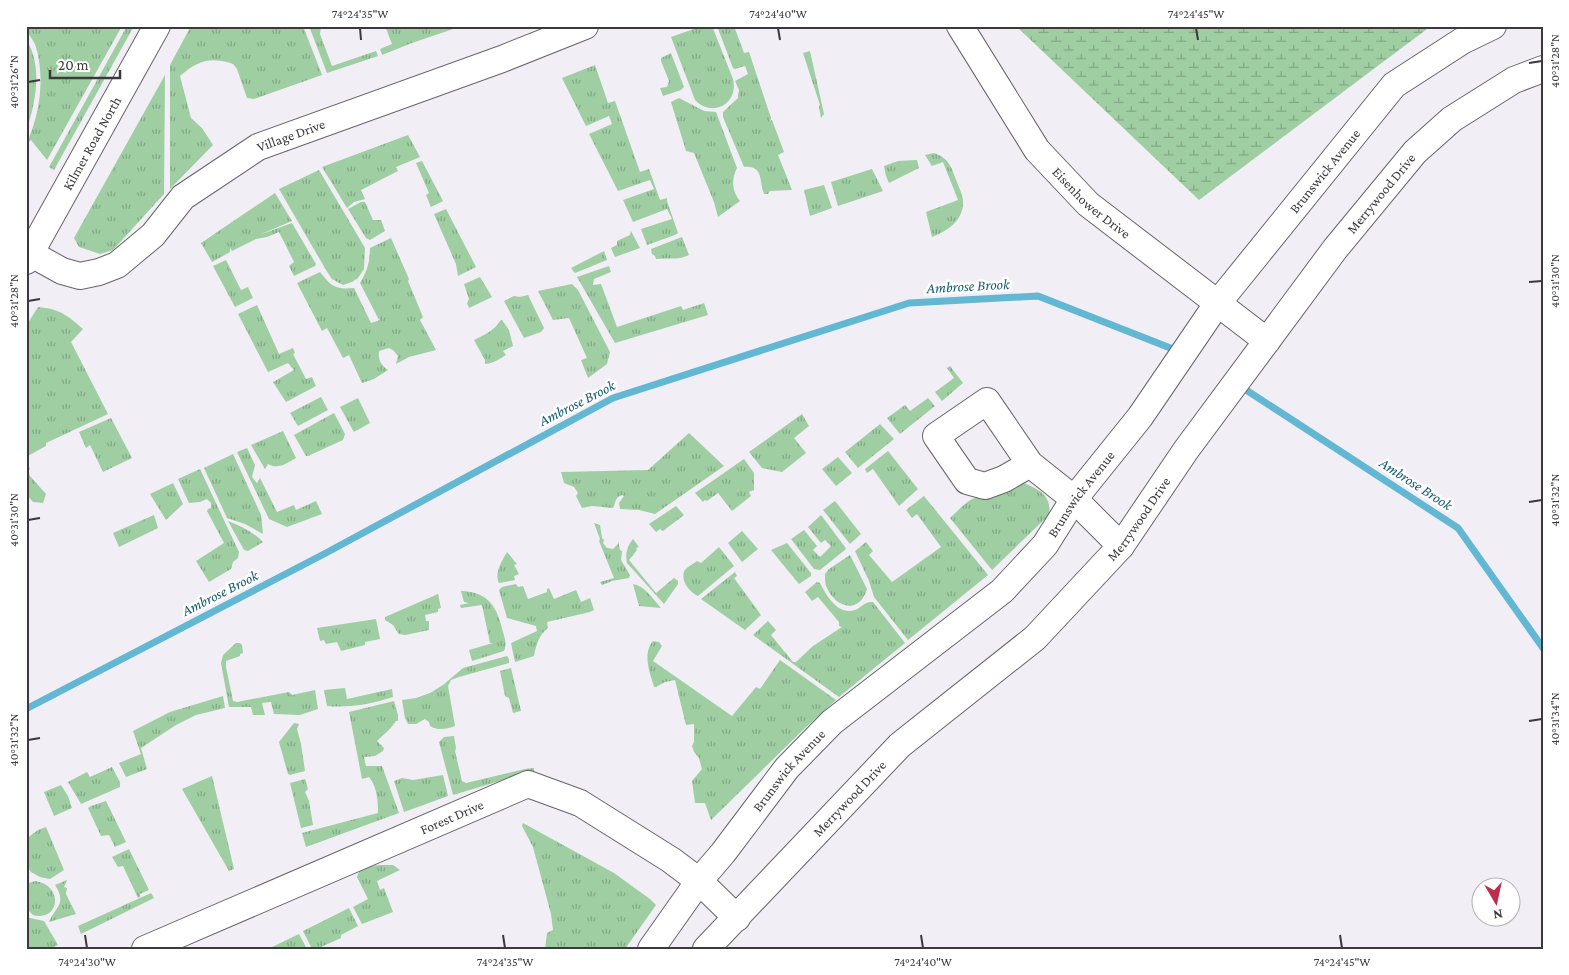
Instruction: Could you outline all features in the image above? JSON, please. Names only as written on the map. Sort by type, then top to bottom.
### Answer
[{"type":"street","name":"Kilmer Road North","points":[[28,255],[158,26]]},
{"type":"street","name":"Village Drive","points":[[28,255],[62,271],[80,276],[99,272],[117,265],[153,234],[183,197],[258,147],[502,59],[585,26]]},
{"type":"street","name":"Eisenhower Drive","points":[[960,26],[1037,150],[1088,204],[1267,341]]},
{"type":"street","name":"Brunswick Avenue","points":[[651,949],[699,881],[723,853],[786,768],[832,722],[1002,591],[1045,545],[1074,499],[1140,417],[1217,304],[1394,85],[1462,41],[1493,26]]},
{"type":"street","name":"Merrywood Drive","points":[[706,949],[900,745],[1035,638],[1121,546],[1186,450],[1334,249],[1415,152],[1452,119],[1514,80],[1543,69]]},
{"type":"street","points":[[1030,464],[1074,499],[1121,546]]},
{"type":"street","name":"Forest Drive","points":[[145,949],[528,784],[580,803],[671,860],[699,881],[737,918]]},
{"type":"green space","points":[[26,26],[122,26],[47,160],[31,140],[27,143],[38,108],[41,84],[36,47],[27,32]]},
{"type":"green space","points":[[127,26],[134,26],[54,170],[49,167]]},
{"type":"green space","points":[[191,26],[303,26],[322,75],[254,99],[247,98],[237,69],[233,64],[211,60],[198,64],[186,71],[180,76],[191,118],[202,128],[213,145],[170,189],[170,65]]},
{"type":"green space","points":[[309,26],[321,26],[320,34],[332,66],[376,51],[378,56],[327,73]]},
{"type":"green space","points":[[385,26],[462,26],[382,55],[380,49],[392,44]]},
{"type":"green space","points":[[702,26],[712,26],[733,79],[734,88],[732,95],[723,106],[716,108],[709,108],[695,100],[671,37]]},
{"type":"green space","points":[[717,26],[734,26],[744,53],[749,52],[771,118],[770,121],[772,120],[784,152],[778,155],[792,190],[770,191],[768,194],[764,194],[758,172],[750,167],[744,167],[723,117],[723,112],[738,98],[739,90],[735,81],[748,74],[745,66],[733,68]]},
{"type":"green space","points":[[1016,26],[1431,26],[1199,200]]},
{"type":"green space","points":[[26,39],[35,61],[36,84],[33,108],[26,131]]},
{"type":"green space","points":[[810,51],[824,114],[821,118],[820,105],[803,53]]},
{"type":"green space","points":[[671,53],[684,87],[681,90],[663,96],[660,88],[667,87],[669,81],[661,58]]},
{"type":"green space","points":[[595,65],[608,103],[615,101],[640,172],[649,169],[660,200],[667,198],[678,233],[675,235],[647,245],[641,229],[672,219],[667,209],[633,222],[623,200],[654,189],[650,180],[618,191],[589,134],[612,124],[609,116],[586,126],[562,78]]},
{"type":"green space","points":[[165,75],[164,194],[113,250],[100,254],[79,247],[74,238]]},
{"type":"green space","points":[[679,98],[704,111],[716,112],[737,168],[733,185],[735,194],[740,201],[718,217],[714,202],[694,153],[686,151],[671,102]]},
{"type":"green space","points":[[408,135],[420,157],[396,167],[398,171],[361,190],[365,199],[354,202],[347,208],[322,167]]},
{"type":"green space","points":[[934,153],[944,158],[949,164],[961,192],[963,208],[954,224],[944,232],[932,237],[926,212],[958,200],[943,162],[932,166],[925,155]]},
{"type":"green space","points":[[917,160],[919,168],[889,183],[884,166],[898,161]]},
{"type":"green space","points":[[422,161],[443,201],[431,207],[426,195],[429,193],[416,163]]},
{"type":"green space","points":[[872,169],[883,191],[838,206],[831,182]]},
{"type":"green space","points":[[319,170],[365,248],[364,269],[358,278],[343,285],[332,279],[326,270],[279,189]]},
{"type":"green space","points":[[824,185],[832,208],[810,216],[804,190]]},
{"type":"green space","points":[[275,193],[292,221],[259,235],[292,223],[316,264],[315,266],[294,276],[289,266],[294,262],[279,232],[256,239],[232,251],[230,248],[230,252],[212,262],[201,243]]},
{"type":"green space","points":[[361,202],[365,202],[373,220],[381,220],[385,231],[370,240],[366,238],[348,209]]},
{"type":"green space","points":[[446,209],[476,267],[458,276],[456,264],[434,214]]},
{"type":"green space","points":[[631,231],[640,248],[615,257],[611,248],[617,245],[617,241],[630,235]]},
{"type":"green space","points":[[682,237],[689,255],[677,258],[656,259],[652,254],[651,249]]},
{"type":"green space","points":[[391,238],[423,317],[420,320],[436,350],[409,357],[396,364],[398,356],[394,351],[389,348],[379,351],[381,362],[388,370],[374,379],[362,383],[349,355],[343,358],[327,328],[322,331],[297,283],[320,272],[327,281],[338,288],[354,288],[371,323],[380,320],[360,283],[368,266],[370,248]]},
{"type":"green space","points":[[604,251],[607,260],[575,273],[571,268]]},
{"type":"green space","points":[[226,260],[241,290],[248,287],[253,298],[235,307],[213,266]]},
{"type":"green space","points":[[609,266],[611,272],[594,279],[593,285],[601,284],[617,327],[681,306],[683,310],[704,303],[708,315],[615,343],[577,277]]},
{"type":"green space","points":[[480,277],[492,297],[469,308],[467,303],[469,299],[464,284]]},
{"type":"green space","points":[[572,284],[578,290],[610,352],[607,364],[588,378],[581,360],[587,358],[569,318],[553,320],[538,291]]},
{"type":"green space","points":[[528,295],[544,328],[541,332],[524,338],[504,301],[514,296]]},
{"type":"green space","points":[[257,305],[279,354],[293,348],[295,353],[293,354],[306,379],[312,377],[316,386],[286,402],[273,382],[294,370],[288,363],[268,372],[238,314]]},
{"type":"green space","points":[[38,307],[52,309],[63,314],[83,329],[71,342],[108,414],[46,443],[46,446],[26,457],[26,326]]},
{"type":"green space","points":[[502,320],[509,330],[513,346],[503,351],[506,355],[485,364],[485,360],[474,340],[492,330]]},
{"type":"green space","points":[[950,366],[963,383],[942,401],[935,392],[954,378],[947,368]]},
{"type":"green space","points":[[321,397],[328,410],[298,426],[290,413]]},
{"type":"green space","points":[[358,398],[370,423],[354,432],[340,407]]},
{"type":"green space","points":[[928,398],[935,406],[900,434],[887,418],[905,405],[910,411]]},
{"type":"green space","points":[[334,413],[345,434],[343,440],[306,456],[294,435]]},
{"type":"green space","points":[[802,414],[809,426],[794,438],[806,453],[782,472],[762,468],[749,452]]},
{"type":"green space","points":[[111,418],[132,458],[103,472],[90,445],[86,448],[79,432]]},
{"type":"green space","points":[[880,424],[894,439],[858,468],[845,452]]},
{"type":"green space","points":[[283,431],[296,458],[279,466],[268,464],[265,469],[251,445]]},
{"type":"green space","points":[[689,433],[724,466],[655,514],[639,510],[620,509],[619,503],[624,496],[622,495],[617,498],[613,508],[592,506],[582,508],[576,496],[578,493],[574,487],[564,483],[561,472],[648,470]]},
{"type":"green space","points":[[247,448],[255,465],[252,477],[257,483],[260,478],[277,512],[294,505],[296,510],[316,501],[322,514],[287,527],[269,519],[237,452]]},
{"type":"green space","points":[[888,451],[918,489],[899,506],[873,469],[867,473],[865,469]]},
{"type":"green space","points":[[233,454],[261,515],[263,534],[245,524],[227,518],[204,468]]},
{"type":"green space","points":[[838,457],[852,473],[836,486],[822,469]]},
{"type":"green space","points":[[744,459],[754,473],[754,490],[749,492],[751,496],[732,511],[718,493],[703,502],[695,493]]},
{"type":"green space","points":[[26,460],[30,469],[28,471],[30,476],[46,494],[43,503],[33,502],[26,494]]},
{"type":"green space","points":[[200,469],[239,552],[238,558],[233,562],[231,569],[209,582],[196,561],[224,543],[207,511],[211,508],[211,503],[207,499],[189,503],[178,479]]},
{"type":"green space","points":[[173,483],[183,504],[166,520],[150,494]]},
{"type":"green space","points":[[1024,483],[1044,494],[1049,503],[1049,515],[992,570],[950,518],[963,505],[975,498],[995,497]]},
{"type":"green space","points":[[924,496],[988,575],[908,640],[874,597],[855,551],[866,542],[873,551],[869,555],[892,582],[941,547],[917,514],[912,518],[906,510]]},
{"type":"green space","points":[[835,501],[861,534],[850,544],[823,510]]},
{"type":"green space","points":[[676,506],[684,515],[663,531],[660,529],[656,532],[649,524]]},
{"type":"green space","points":[[154,515],[158,528],[119,547],[113,533]]},
{"type":"green space","points":[[821,515],[846,549],[820,570],[814,569],[791,539],[804,530],[817,546],[813,550],[820,557],[831,546],[825,540],[821,543],[808,527]]},
{"type":"green space","points":[[228,521],[251,532],[263,542],[248,551],[244,550]]},
{"type":"green space","points":[[594,523],[600,525],[603,543],[607,548],[613,549],[618,544],[618,541],[622,551],[621,560],[630,575],[629,578],[602,585],[600,582],[614,578]]},
{"type":"green space","points":[[742,531],[758,549],[742,562],[728,543]]},
{"type":"green space","points":[[633,539],[639,547],[636,548],[637,550],[629,560],[656,593],[674,578],[678,581],[678,584],[664,604],[627,563],[627,550]]},
{"type":"green space","points":[[787,543],[811,573],[811,576],[799,584],[771,550]]},
{"type":"green space","points":[[719,547],[734,566],[698,596],[687,586],[683,576],[684,572],[697,561],[701,563]]},
{"type":"green space","points":[[507,552],[517,564],[514,565],[519,574],[514,576],[515,580],[499,583],[498,571]]},
{"type":"green space","points":[[850,555],[867,589],[858,603],[847,606],[830,594],[826,585],[825,574],[829,569]]},
{"type":"green space","points":[[735,572],[737,576],[734,578],[761,615],[745,630],[701,599]]},
{"type":"green space","points":[[817,582],[820,583],[833,603],[843,610],[855,610],[866,603],[873,602],[905,643],[839,697],[753,635],[768,621],[776,630],[771,635],[793,662],[796,662],[813,646],[842,627],[839,626],[839,622],[818,597],[812,601],[805,592]]},
{"type":"green space","points":[[516,584],[518,587],[523,586],[528,599],[547,592],[549,588],[554,599],[576,590],[581,602],[590,598],[594,610],[547,622],[548,628],[538,640],[534,656],[515,662],[511,643],[537,631],[536,626],[507,618],[499,590],[502,587]]},
{"type":"green space","points":[[633,584],[645,590],[661,608],[639,606]]},
{"type":"green space","points":[[461,591],[479,594],[494,608],[501,623],[505,640],[504,651],[472,661],[469,650],[493,643],[490,643],[482,605],[461,608],[460,605],[469,603],[464,602]]},
{"type":"green space","points":[[438,594],[441,608],[438,609],[438,612],[425,615],[426,621],[429,621],[429,630],[405,635],[399,634],[393,625],[385,620],[385,617]]},
{"type":"green space","points":[[376,619],[380,639],[365,642],[365,645],[341,651],[337,642],[326,644],[324,640],[320,641],[317,628]]},
{"type":"green space","points":[[653,641],[659,642],[662,646],[653,661],[732,716],[756,687],[760,689],[780,660],[836,700],[711,820],[705,803],[695,803],[692,781],[702,769],[699,758],[692,746],[694,742],[694,724],[686,725],[675,680],[654,687],[647,658]]},
{"type":"green space","points":[[236,643],[242,645],[243,653],[226,661],[233,701],[237,702],[289,692],[292,695],[315,690],[318,709],[300,715],[274,714],[271,702],[262,703],[265,715],[253,715],[251,707],[229,707],[221,663],[223,655]]},
{"type":"green space","points":[[507,656],[509,663],[451,680],[448,686],[455,726],[436,729],[430,726],[429,722],[425,719],[416,724],[408,724],[402,700],[430,693],[463,668]]},
{"type":"green space","points":[[511,668],[521,711],[513,713],[509,698],[505,696],[500,671]]},
{"type":"green space","points":[[345,688],[347,699],[392,689],[393,697],[361,705],[327,706],[324,690]]},
{"type":"green space","points":[[223,696],[225,708],[196,715],[176,725],[141,748],[147,769],[126,777],[119,763],[141,754],[133,731],[170,712]]},
{"type":"green space","points":[[394,701],[398,721],[377,741],[384,748],[383,751],[375,756],[364,757],[366,766],[382,766],[399,813],[306,847],[302,833],[378,813],[374,785],[369,777],[362,779],[349,712]]},
{"type":"green space","points":[[294,723],[299,724],[297,729],[305,771],[290,775],[288,774],[279,742]]},
{"type":"green space","points":[[454,736],[455,751],[462,781],[466,783],[525,769],[534,768],[534,771],[453,795],[439,742],[444,737]]},
{"type":"green space","points":[[112,767],[120,782],[120,787],[81,804],[68,782],[87,772],[90,777]]},
{"type":"green space","points":[[443,775],[448,796],[404,812],[394,781],[402,778],[413,780]]},
{"type":"green space","points":[[212,776],[234,869],[229,871],[182,789]]},
{"type":"green space","points":[[305,779],[308,789],[305,792],[309,801],[313,825],[301,828],[290,783]]},
{"type":"green space","points":[[61,785],[68,796],[72,808],[54,816],[44,792]]},
{"type":"green space","points":[[106,801],[126,842],[115,847],[109,835],[101,836],[88,808]]},
{"type":"green space","points":[[523,823],[614,873],[656,905],[625,949],[545,949],[547,933],[553,930],[551,914],[533,847],[522,826]]},
{"type":"green space","points":[[46,827],[64,870],[50,879],[40,877],[31,872],[26,865],[26,839],[38,830]]},
{"type":"green space","points":[[129,849],[149,890],[140,894],[138,898],[123,866],[118,867],[112,857]]},
{"type":"green space","points":[[393,865],[400,870],[377,881],[380,890],[384,888],[393,912],[362,924],[353,907],[368,899],[357,877],[363,868]]},
{"type":"green space","points":[[67,880],[64,887],[67,888],[66,894],[76,914],[49,922],[60,901],[55,885]]},
{"type":"green space","points":[[35,881],[51,889],[54,895],[55,902],[53,908],[49,913],[42,916],[33,915],[26,908],[26,885]]},
{"type":"green space","points":[[151,893],[154,898],[81,934],[78,926]]},
{"type":"green space","points":[[349,908],[358,926],[341,935],[341,938],[321,947],[321,949],[312,949],[303,931]]},
{"type":"green space","points":[[26,916],[44,921],[58,945],[50,949],[27,949]]},
{"type":"green space","points":[[299,934],[307,949],[268,949]]},
{"type":"waterway","name":"Ambrose Brook","points":[[26,709],[324,554],[613,398],[909,303],[1038,296],[1178,351]]},
{"type":"waterway","name":"Ambrose Brook","points":[[1240,386],[1458,528],[1543,648]]}]
